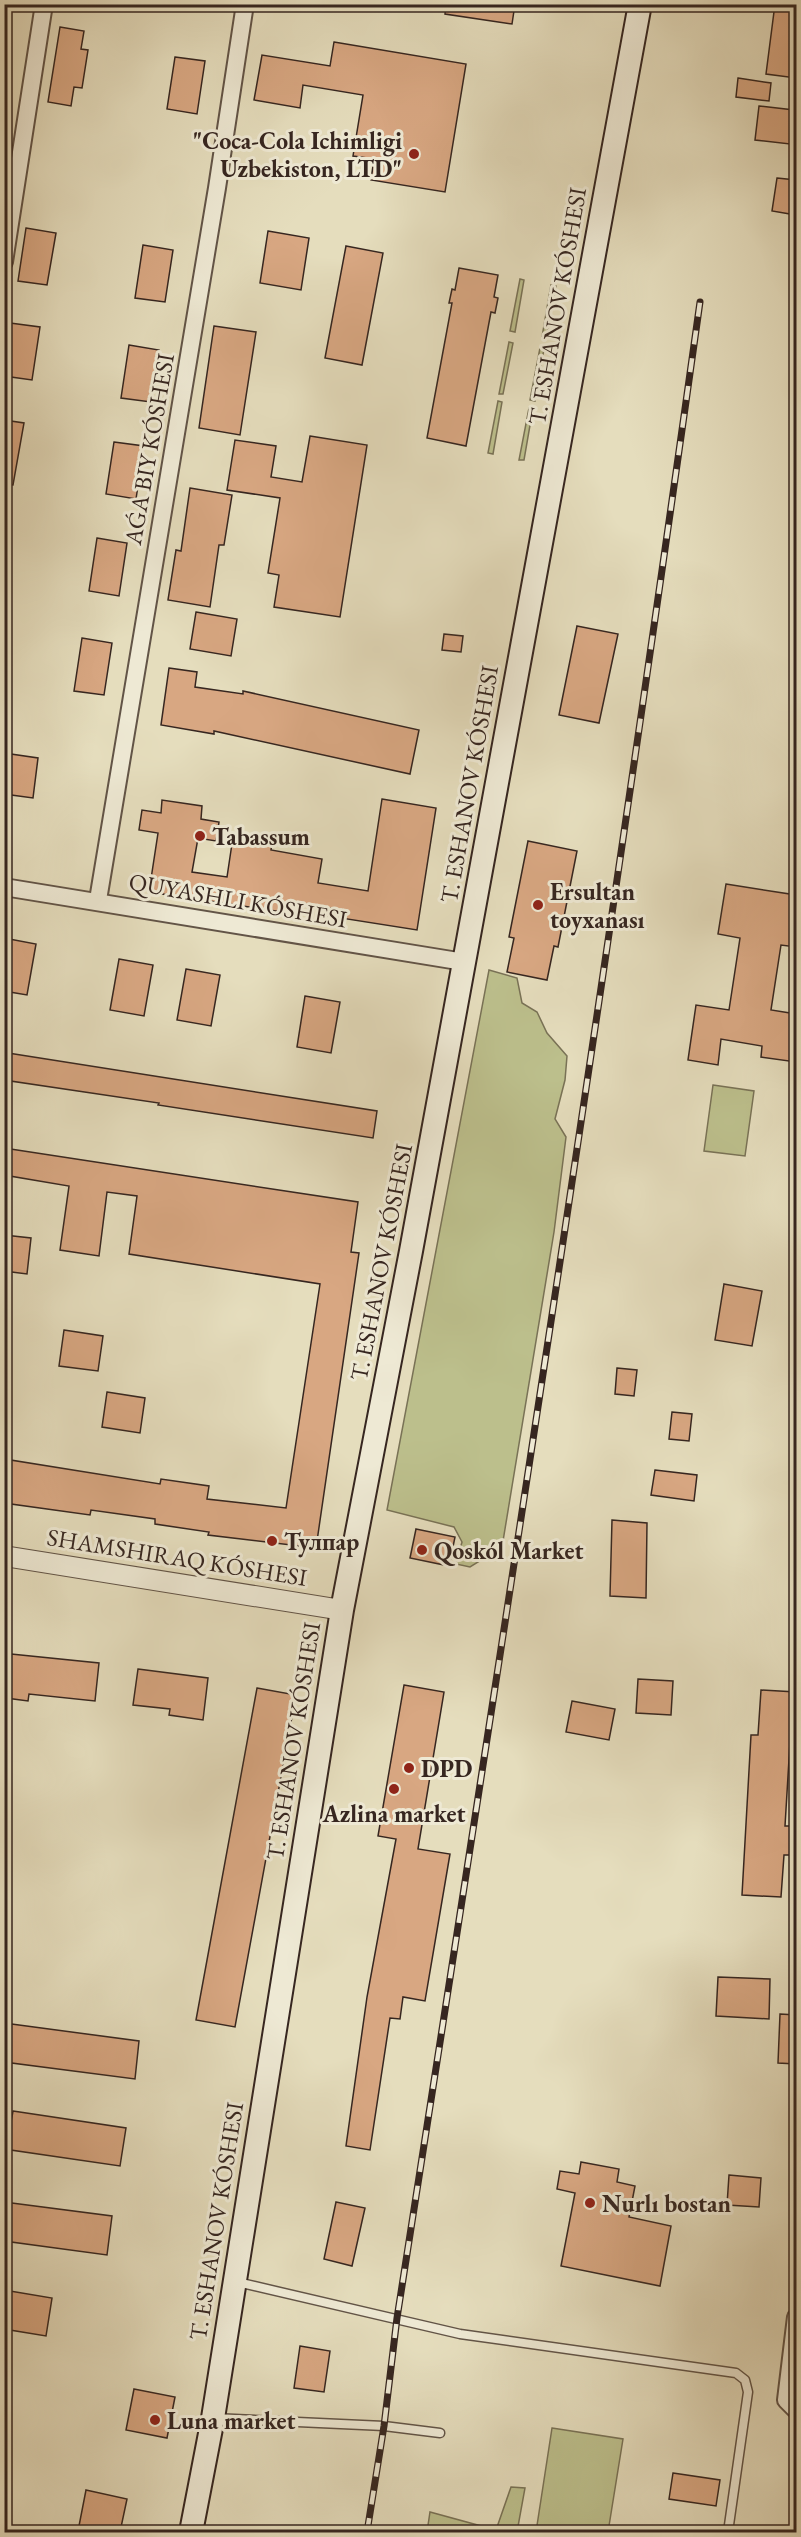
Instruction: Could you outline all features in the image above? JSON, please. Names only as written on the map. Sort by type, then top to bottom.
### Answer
[{"type":"main road","name":"T. ESHANOV KÓSHESI","points":[[191,2532],[213,2418],[342,1610],[640,4]]},
{"type":"street","points":[[4,262],[45,4]]},
{"type":"street","name":"AǴA BIY KÓSHESI","points":[[98,900],[217,188],[245,4]]},
{"type":"street","points":[[4,886],[464,962]]},
{"type":"street","points":[[4,1556],[342,1610]]},
{"type":"street","points":[[796,2317],[786,2400],[796,2410]]},
{"type":"lane","points":[[234,2282],[460,2334],[736,2373],[745,2380],[748,2392],[728,2532]]},
{"type":"lane","points":[[213,2418],[384,2426],[440,2433]]},
{"type":"green space","points":[[520,279],[524,280],[515,332],[510,331]]},
{"type":"green space","points":[[551,285],[556,286],[546,338],[542,337]]},
{"type":"green space","points":[[509,342],[513,343],[503,394],[499,394]]},
{"type":"green space","points":[[540,348],[544,349],[535,401],[530,400]]},
{"type":"green space","points":[[498,401],[502,402],[493,454],[488,453]]},
{"type":"green space","points":[[529,408],[533,408],[524,460],[519,460]]},
{"type":"green space","points":[[489,970],[517,978],[522,1003],[537,1012],[547,1033],[567,1056],[565,1080],[555,1119],[566,1137],[554,1232],[503,1541],[470,1567],[456,1564],[462,1542],[454,1527],[387,1510]]},
{"type":"green space","points":[[713,1085],[754,1091],[745,1156],[704,1151]]},
{"type":"green space","points":[[552,2428],[623,2439],[608,2532],[536,2532]]},
{"type":"green space","points":[[511,2487],[525,2488],[517,2532],[427,2532],[430,2512],[496,2530]]},
{"type":"building","points":[[446,4],[515,4],[512,24],[445,14]]},
{"type":"building","points":[[775,4],[796,4],[796,78],[766,74]]},
{"type":"building","points":[[60,27],[84,31],[81,49],[88,50],[82,88],[74,87],[71,106],[48,102]]},
{"type":"building","points":[[334,42],[466,64],[445,192],[371,180],[374,159],[353,156],[363,95],[303,85],[300,108],[254,100],[262,55],[330,66]]},
{"type":"building","points":[[175,57],[205,61],[197,114],[167,109]]},
{"type":"building","points":[[738,78],[771,83],[769,101],[736,97]]},
{"type":"building","points":[[759,106],[794,110],[790,144],[755,140]]},
{"type":"building","points":[[777,178],[796,180],[796,215],[772,211]]},
{"type":"building","points":[[26,228],[56,233],[47,285],[18,281]]},
{"type":"building","points":[[268,231],[309,238],[301,290],[260,283]]},
{"type":"building","points":[[143,245],[173,250],[165,302],[135,298]]},
{"type":"building","points":[[346,246],[383,253],[362,365],[325,358]]},
{"type":"building","points":[[459,268],[498,275],[494,297],[498,298],[495,313],[491,312],[466,446],[427,438],[452,303],[449,303],[452,289],[455,290]]},
{"type":"building","points":[[10,323],[40,327],[32,380],[4,376],[4,357]]},
{"type":"building","points":[[214,326],[256,332],[240,435],[199,428]]},
{"type":"building","points":[[129,345],[159,350],[151,402],[121,398]]},
{"type":"building","points":[[4,420],[24,423],[13,485],[4,484]]},
{"type":"building","points":[[310,436],[367,445],[340,617],[274,607],[279,575],[268,573],[280,498],[227,490],[235,440],[276,446],[271,477],[302,482]]},
{"type":"building","points":[[114,442],[144,446],[136,499],[106,494]]},
{"type":"building","points":[[190,488],[232,495],[224,545],[219,545],[210,607],[168,600],[176,550],[181,551]]},
{"type":"building","points":[[97,538],[127,543],[119,596],[89,591]]},
{"type":"building","points":[[196,612],[237,619],[231,656],[190,649]]},
{"type":"building","points":[[577,626],[618,634],[599,723],[559,715]]},
{"type":"building","points":[[444,634],[463,636],[461,652],[442,650]]},
{"type":"building","points":[[82,638],[112,643],[104,695],[74,691]]},
{"type":"building","points":[[169,668],[197,672],[195,687],[243,694],[243,691],[419,730],[410,774],[214,731],[214,734],[161,725]]},
{"type":"building","points":[[4,753],[38,758],[33,798],[4,794]]},
{"type":"building","points":[[382,799],[436,808],[417,930],[328,916],[330,908],[291,901],[289,913],[149,892],[158,833],[139,830],[142,810],[161,813],[162,800],[202,806],[201,819],[219,822],[216,841],[198,838],[192,872],[227,877],[233,837],[272,843],[271,850],[322,859],[318,883],[368,891]]},
{"type":"building","points":[[528,841],[577,851],[558,947],[554,946],[547,980],[507,972],[514,938],[509,937]]},
{"type":"building","points":[[726,884],[796,895],[796,947],[781,945],[771,1010],[796,1014],[796,1062],[761,1057],[762,1046],[721,1039],[718,1065],[688,1060],[696,1005],[729,1010],[740,938],[718,934]]},
{"type":"building","points":[[4,938],[36,944],[27,995],[4,991]]},
{"type":"building","points":[[119,959],[153,965],[144,1016],[110,1010]]},
{"type":"building","points":[[186,969],[220,975],[211,1026],[177,1020]]},
{"type":"building","points":[[305,996],[340,1002],[331,1053],[297,1047]]},
{"type":"building","points":[[8,1053],[377,1111],[373,1138],[4,1080]]},
{"type":"building","points":[[4,1148],[358,1202],[351,1252],[359,1253],[316,1548],[208,1535],[209,1532],[155,1524],[155,1519],[91,1510],[90,1515],[4,1503],[4,1459],[160,1484],[161,1479],[209,1486],[207,1499],[286,1508],[320,1284],[129,1254],[137,1196],[107,1192],[99,1256],[60,1250],[69,1186],[4,1175]]},
{"type":"building","points":[[4,1235],[31,1238],[27,1274],[4,1271]]},
{"type":"building","points":[[724,1284],[762,1291],[752,1346],[715,1340]]},
{"type":"building","points":[[64,1330],[103,1336],[98,1371],[59,1366]]},
{"type":"building","points":[[617,1368],[637,1370],[634,1396],[615,1394]]},
{"type":"building","points":[[107,1392],[145,1398],[140,1433],[102,1427]]},
{"type":"building","points":[[672,1412],[692,1414],[689,1441],[669,1439]]},
{"type":"building","points":[[655,1470],[697,1475],[694,1501],[651,1495]]},
{"type":"building","points":[[612,1520],[647,1523],[646,1598],[610,1596]]},
{"type":"building","points":[[416,1529],[455,1537],[449,1566],[410,1558]]},
{"type":"building","points":[[11,1654],[99,1663],[95,1701],[29,1694],[28,1701],[6,1698]]},
{"type":"building","points":[[138,1669],[208,1678],[203,1720],[169,1715],[170,1709],[133,1705]]},
{"type":"building","points":[[638,1679],[673,1681],[671,1715],[636,1713]]},
{"type":"building","points":[[404,1685],[444,1692],[418,1849],[450,1854],[425,2001],[403,1997],[400,2019],[390,2018],[370,2150],[346,2146],[367,1997],[396,1839],[378,1836]]},
{"type":"building","points":[[257,1688],[296,1695],[235,2027],[196,2020]]},
{"type":"building","points":[[761,1690],[796,1692],[794,1727],[791,1726],[785,1826],[796,1826],[796,1855],[784,1855],[781,1897],[742,1895],[751,1735],[758,1735]]},
{"type":"building","points":[[572,1701],[615,1709],[609,1740],[566,1732]]},
{"type":"building","points":[[718,1977],[770,1979],[769,2019],[716,2016]]},
{"type":"building","points":[[780,2014],[796,2015],[796,2064],[778,2063]]},
{"type":"building","points":[[4,2023],[139,2041],[135,2079],[4,2062]]},
{"type":"building","points":[[13,2111],[126,2128],[120,2166],[4,2149],[4,2132],[9,2133]]},
{"type":"building","points":[[581,2162],[619,2169],[617,2182],[635,2186],[629,2217],[671,2226],[660,2286],[561,2266],[575,2193],[557,2189],[560,2171],[579,2174]]},
{"type":"building","points":[[729,2175],[761,2178],[759,2207],[727,2205]]},
{"type":"building","points":[[4,2202],[112,2216],[107,2255],[4,2241]]},
{"type":"building","points":[[336,2202],[365,2208],[352,2266],[324,2259]]},
{"type":"building","points":[[4,2290],[52,2298],[46,2336],[4,2329]]},
{"type":"building","points":[[300,2346],[330,2351],[324,2392],[294,2388]]},
{"type":"building","points":[[134,2389],[175,2397],[167,2438],[126,2430]]},
{"type":"building","points":[[673,2473],[720,2480],[716,2506],[669,2499]]},
{"type":"building","points":[[86,2490],[127,2499],[120,2532],[78,2531]]},
{"type":"railway","points":[[367,2532],[384,2426],[397,2318],[591,1059],[700,302]]},
{"type":"place","name":"\"Coca-Cola Ichimligi Uzbekiston, LTD\"","points":[[414,154]]},
{"type":"place","name":"Tabassum","points":[[200,836]]},
{"type":"place","name":"Ersultan toyxanası","points":[[538,905]]},
{"type":"place","name":"Тулпар","points":[[272,1541]]},
{"type":"place","name":"Qoskól Market","points":[[422,1550]]},
{"type":"place","name":"DPD","points":[[409,1768]]},
{"type":"place","name":"Azlina market","points":[[394,1789]]},
{"type":"place","name":"Nurlı bostan","points":[[590,2203]]},
{"type":"place","name":"Luna market","points":[[155,2420]]}]
